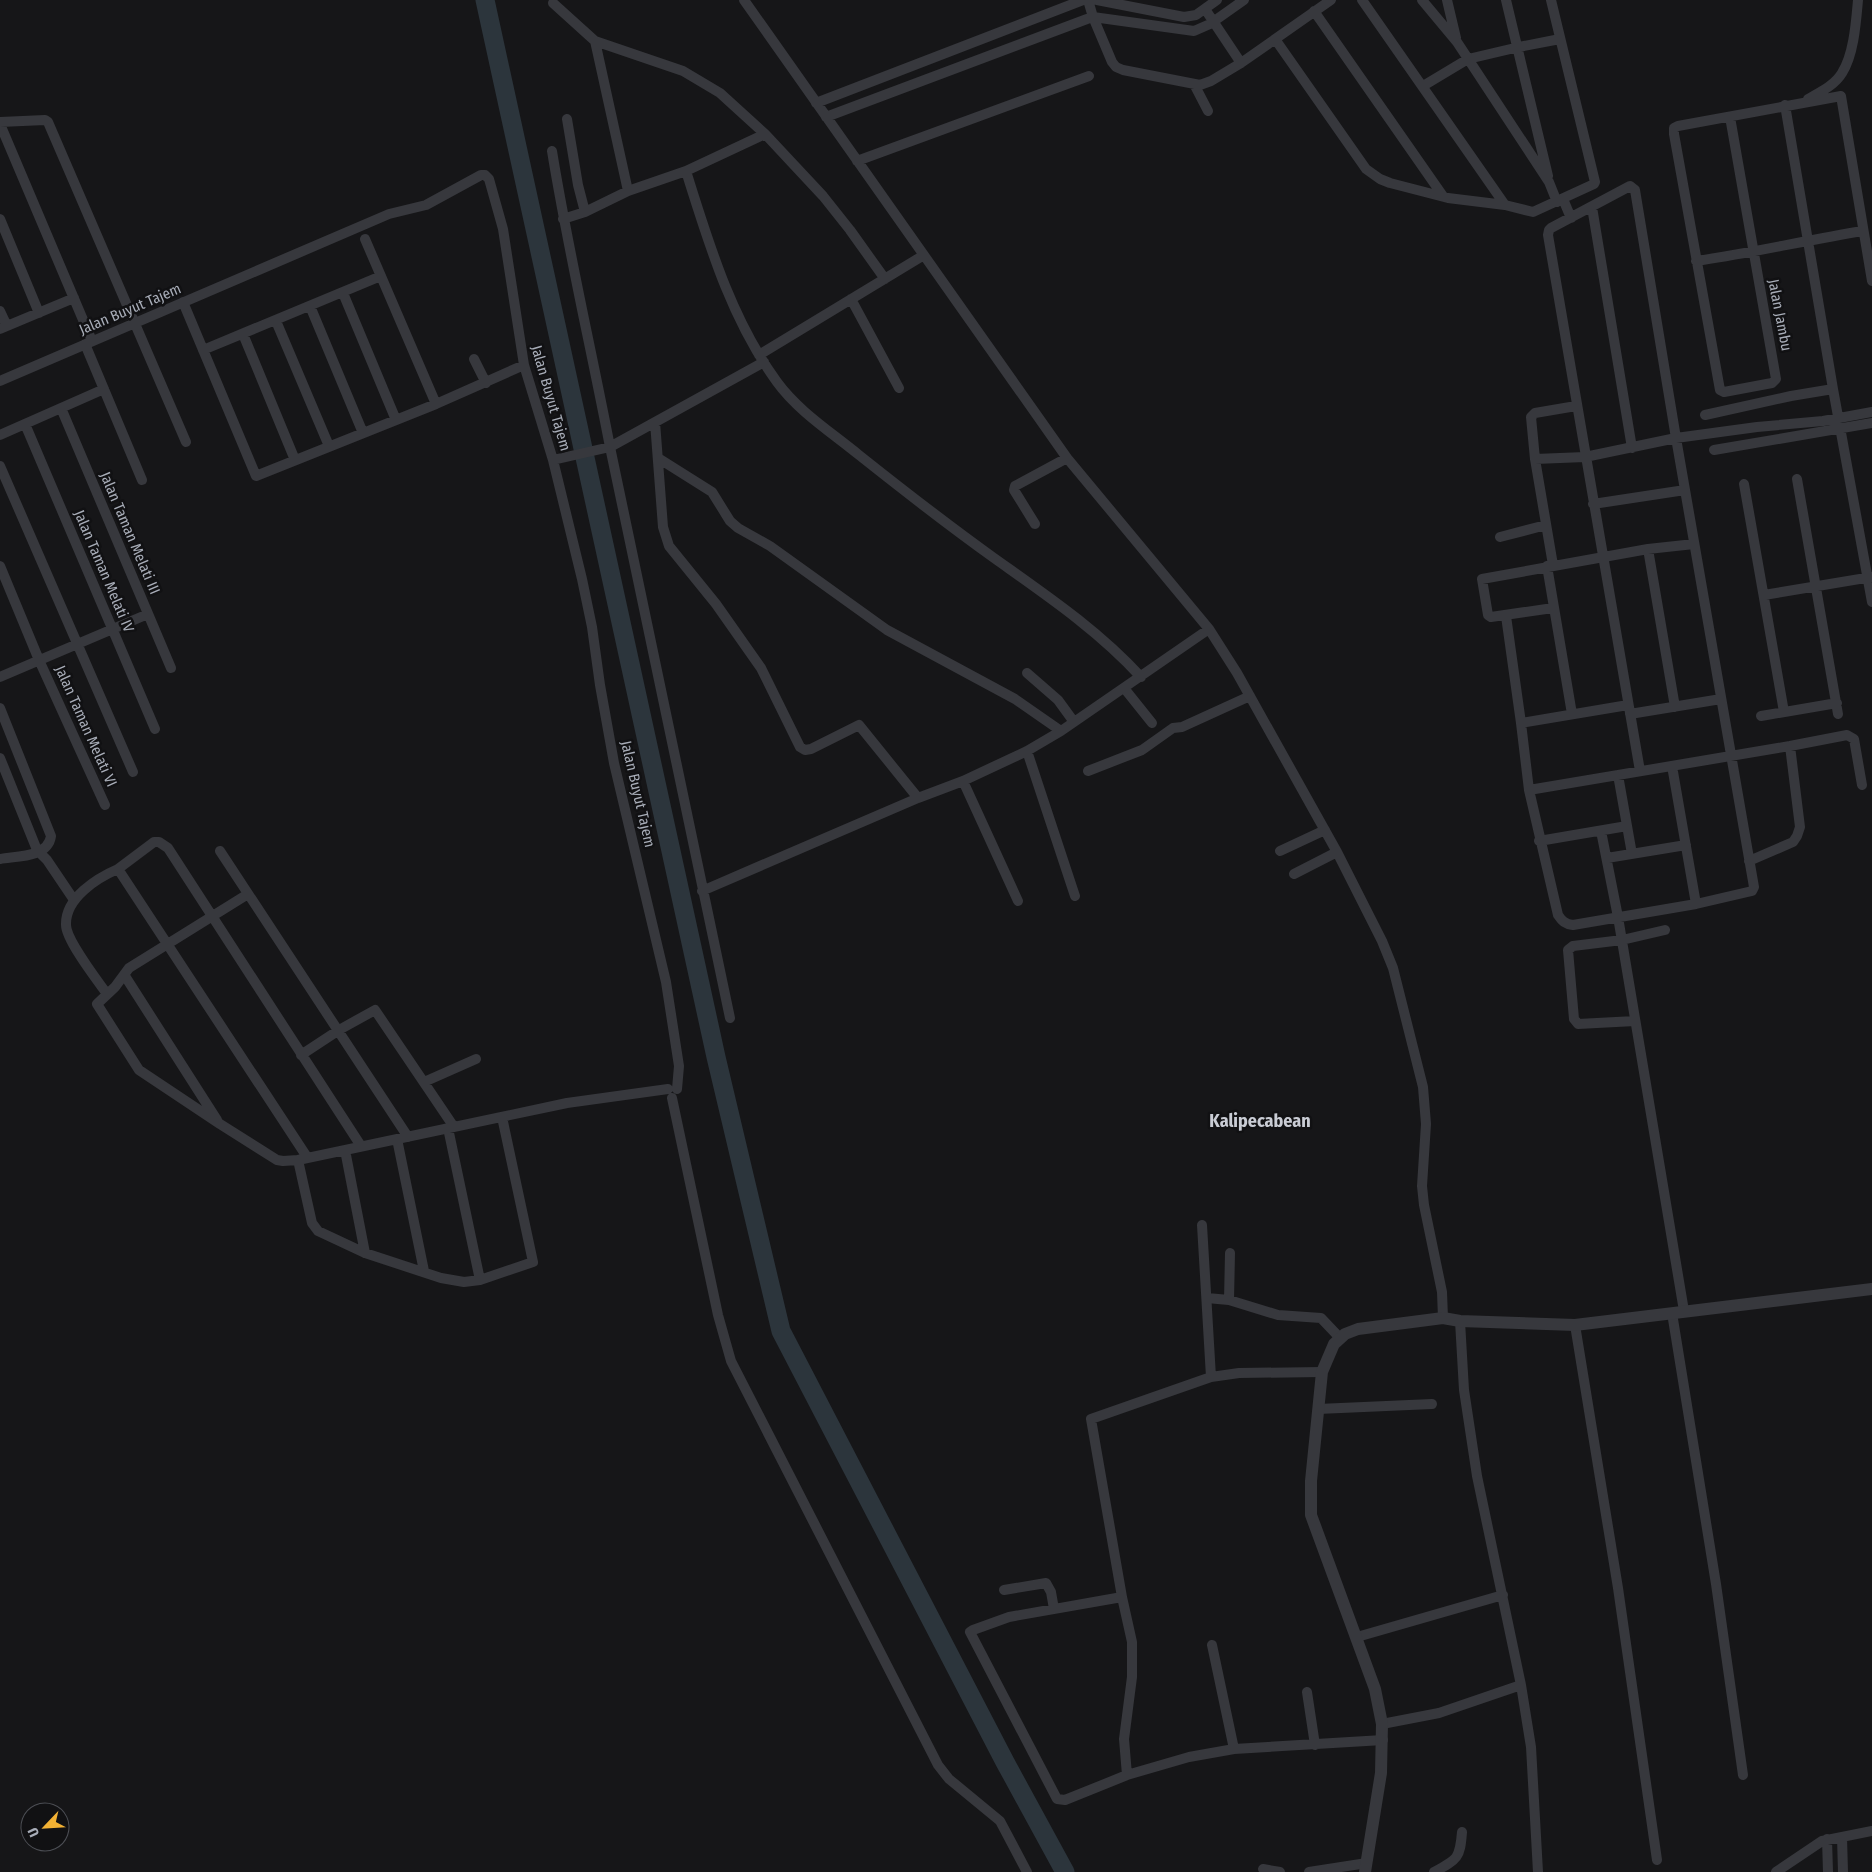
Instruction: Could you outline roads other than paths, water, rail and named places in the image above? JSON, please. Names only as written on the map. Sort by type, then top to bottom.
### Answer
[{"type":"street","points":[[744,0],[1067,458],[1209,629],[1250,696],[1337,852],[1382,941],[1393,968],[1423,1087],[1426,1124],[1422,1186],[1424,1205],[1442,1292],[1443,1318]]},
{"type":"street","points":[[1097,0],[1184,16],[1196,14],[1217,0]]},
{"type":"street","points":[[826,117],[1090,18],[1185,31],[1199,30],[1244,0]]},
{"type":"street","points":[[816,103],[1084,1],[1090,18],[1116,67],[1123,70],[1200,84],[1211,81],[1241,63],[1331,0]]},
{"type":"street","points":[[1362,0],[1505,205]]},
{"type":"street","points":[[1422,0],[1468,59],[1565,207]]},
{"type":"street","points":[[1447,0],[1456,42]]},
{"type":"street","points":[[1506,0],[1519,47],[1549,182]]},
{"type":"street","points":[[1551,0],[1595,182],[1565,207],[1549,230],[1548,235],[1640,772]]},
{"type":"street","points":[[1803,102],[1831,84],[1842,74],[1848,59],[1856,23],[1858,0]]},
{"type":"street","points":[[553,3],[595,41],[683,71],[720,93],[765,134],[823,196],[885,279]]},
{"type":"street","points":[[1205,9],[1241,63]]},
{"type":"street","points":[[1314,11],[1443,196]]},
{"type":"street","points":[[1423,86],[1468,59],[1560,39]]},
{"type":"street","points":[[1275,40],[1366,169],[1380,179],[1457,200],[1505,205],[1533,212],[1565,207],[1592,207],[1628,187],[1632,187],[1635,190],[1754,887],[1752,891],[1619,920],[1573,925],[1566,924],[1561,920],[1558,915],[1539,841],[1528,790],[1522,723],[1506,616]]},
{"type":"street","points":[[595,41],[628,191]]},
{"type":"street","points":[[857,161],[1089,76]]},
{"type":"street","points":[[882,77],[889,94]]},
{"type":"street","points":[[1194,84],[1208,111]]},
{"type":"street","points":[[1863,231],[1696,261],[1674,128],[1785,105],[1841,96],[1872,281]]},
{"type":"street","points":[[1785,105],[1838,418],[1870,577],[1872,602]]},
{"type":"street","name":"Jalan Jambu","points":[[1696,261],[1720,390],[1724,392],[1774,382],[1776,376],[1730,117]]},
{"type":"street","points":[[568,119],[578,185],[585,212]]},
{"type":"street","points":[[142,480],[104,390],[74,298],[0,123],[45,120],[48,122],[186,442]]},
{"type":"street","points":[[563,219],[585,212],[628,191],[686,171],[765,134]]},
{"type":"street","points":[[552,150],[563,219],[580,296],[608,448],[730,1018]]},
{"type":"street","points":[[686,171],[713,257],[726,289],[761,359],[796,404],[927,510],[1083,621],[1121,655],[1141,677]]},
{"type":"street","name":"Jalan Buyut Tajem","points":[[0,381],[389,214],[426,205],[481,175],[485,175],[489,179],[503,229],[524,365],[557,459],[592,626],[614,763],[666,982],[679,1066],[672,1092],[718,1315],[731,1362],[938,1765],[949,1778],[1000,1821],[1027,1872]]},
{"type":"street","points":[[1592,207],[1632,448]]},
{"type":"street","points":[[0,219],[39,313]]},
{"type":"street","points":[[365,239],[436,404]]},
{"type":"street","points":[[557,459],[608,448],[761,359],[851,299],[885,279],[926,259]]},
{"type":"street","points":[[204,350],[381,276]]},
{"type":"street","points":[[343,292],[396,420]]},
{"type":"street","points":[[0,311],[3,328],[74,298]]},
{"type":"street","points":[[851,299],[900,388]]},
{"type":"street","points":[[184,302],[255,474],[259,476],[436,404],[524,365]]},
{"type":"street","points":[[310,306],[363,433]]},
{"type":"street","points":[[276,321],[330,446]]},
{"type":"street","points":[[243,334],[295,460]]},
{"type":"street","points":[[474,360],[486,383]]},
{"type":"street","points":[[0,435],[104,390]]},
{"type":"street","points":[[1706,415],[1790,396],[1833,390]]},
{"type":"street","points":[[1572,714],[1553,608],[1546,525],[1531,417],[1534,413],[1576,406]]},
{"type":"street","name":"Jalan Taman Melati III","points":[[61,408],[171,668]]},
{"type":"street","points":[[1536,459],[1585,457],[1676,438],[1872,412]]},
{"type":"street","points":[[655,422],[663,527],[669,546],[716,604],[762,668],[800,747],[805,750],[811,748],[859,725],[918,798]]},
{"type":"street","points":[[1714,450],[1841,430],[1872,423]]},
{"type":"street","name":"Jalan Taman Melati IV","points":[[25,424],[155,729]]},
{"type":"street","points":[[658,458],[712,492],[730,521],[738,528],[770,546],[887,630],[1015,699],[1061,731]]},
{"type":"street","points":[[1035,524],[1014,490],[1015,486],[1067,458]]},
{"type":"street","points":[[0,466],[132,772]]},
{"type":"street","points":[[1797,479],[1838,714]]},
{"type":"street","points":[[1744,484],[1784,712]]},
{"type":"street","points":[[1593,504],[1685,490]]},
{"type":"street","points":[[1500,537],[1546,525]]},
{"type":"street","points":[[1553,608],[1494,618],[1488,615],[1482,579],[1648,549],[1694,544]]},
{"type":"street","points":[[1648,549],[1675,707]]},
{"type":"street","name":"Jalan Taman Melati VI","points":[[0,566],[39,660],[104,805]]},
{"type":"street","points":[[1764,595],[1870,577]]},
{"type":"street","points":[[0,677],[148,614]]},
{"type":"street","points":[[702,891],[918,798],[963,781],[1026,751],[1061,731],[1209,629]]},
{"type":"street","points":[[1027,673],[1058,700],[1074,722]]},
{"type":"street","points":[[1124,688],[1152,723]]},
{"type":"street","points":[[1088,771],[1142,750],[1174,728],[1182,727],[1250,696]]},
{"type":"street","points":[[1522,723],[1572,714],[1675,707],[1721,699]]},
{"type":"street","points":[[1760,716],[1837,703]]},
{"type":"street","points":[[0,708],[48,828],[50,841],[43,856]]},
{"type":"street","points":[[1528,790],[1850,735],[1854,739],[1862,785]]},
{"type":"street","points":[[1749,861],[1793,842],[1797,836],[1800,827],[1790,746]]},
{"type":"street","points":[[1026,751],[1075,896]]},
{"type":"street","points":[[0,758],[43,856],[74,900]]},
{"type":"street","points":[[1672,766],[1696,904]]},
{"type":"street","points":[[1618,775],[1632,854]]},
{"type":"street","points":[[963,781],[1018,901]]},
{"type":"street","points":[[1539,841],[1627,826]]},
{"type":"street","points":[[1280,851],[1325,830]]},
{"type":"street","points":[[1601,831],[1619,920],[1635,1021],[1743,1775]]},
{"type":"street","points":[[107,994],[71,940],[66,925],[69,910],[74,900],[98,880],[118,869],[154,842],[159,842],[163,844],[361,1146]]},
{"type":"street","points":[[1607,858],[1686,845]]},
{"type":"street","points":[[220,851],[408,1136]]},
{"type":"street","points":[[1294,874],[1337,852]]},
{"type":"street","points":[[0,859],[43,856]]},
{"type":"street","points":[[118,869],[302,1158],[314,1228],[365,1253],[441,1278],[464,1282],[480,1280],[533,1262],[502,1117]]},
{"type":"street","points":[[248,894],[129,968],[124,976],[97,1004],[139,1070],[278,1160],[302,1158],[345,1150],[566,1104],[672,1092]]},
{"type":"street","points":[[1635,1021],[1578,1024],[1574,1019],[1568,950],[1572,946],[1665,930]]},
{"type":"street","points":[[124,976],[220,1124]]},
{"type":"street","points":[[301,1055],[339,1030],[375,1010],[424,1082],[451,1128],[480,1280]]},
{"type":"street","points":[[424,1082],[476,1059]]},
{"type":"street","points":[[397,1139],[424,1271]]},
{"type":"street","points":[[345,1150],[365,1253]]},
{"type":"street","points":[[1202,1225],[1211,1377]]},
{"type":"street","points":[[1229,1300],[1230,1253]]},
{"type":"street","points":[[1309,1872],[1366,1867],[1378,1803],[1383,1740],[1375,1689],[1311,1515],[1310,1486],[1322,1372],[1330,1352],[1340,1338],[1358,1329],[1443,1318],[1575,1325],[1872,1288]]},
{"type":"street","points":[[1207,1298],[1229,1300],[1278,1315],[1321,1318],[1340,1338]]},
{"type":"street","points":[[1460,1320],[1464,1390],[1477,1476],[1488,1536],[1503,1595],[1521,1685],[1531,1747],[1538,1872]]},
{"type":"street","points":[[1575,1325],[1618,1588],[1657,1860]]},
{"type":"street","points":[[1127,1775],[1124,1739],[1132,1642],[1122,1598],[1091,1419],[1211,1377],[1239,1373],[1322,1372]]},
{"type":"street","points":[[1318,1409],[1432,1404]]},
{"type":"street","points":[[1004,1590],[1046,1583],[1051,1592],[1054,1609]]},
{"type":"street","points":[[1357,1637],[1503,1595]]},
{"type":"street","points":[[1122,1598],[1008,1617],[970,1632],[1057,1799],[1065,1800],[1127,1775],[1188,1758],[1234,1749],[1383,1740]]},
{"type":"street","points":[[1212,1645],[1234,1749]]},
{"type":"street","points":[[1382,1724],[1439,1713],[1521,1685]]},
{"type":"street","points":[[1307,1692],[1314,1745]]},
{"type":"street","points":[[1776,1872],[1816,1843],[1827,1839],[1872,1831]]},
{"type":"street","points":[[1434,1872],[1459,1855],[1462,1832]]},
{"type":"street","points":[[1842,1837],[1843,1872]]},
{"type":"street","points":[[1827,1839],[1828,1872]]},
{"type":"street","points":[[1263,1869],[1280,1872]]},
{"type":"waterway","points":[[485,0],[716,1057],[781,1331],[1005,1762],[1065,1872]]},
{"type":"district","name":"Kalipecabean","points":[[1260,1121]]}]
